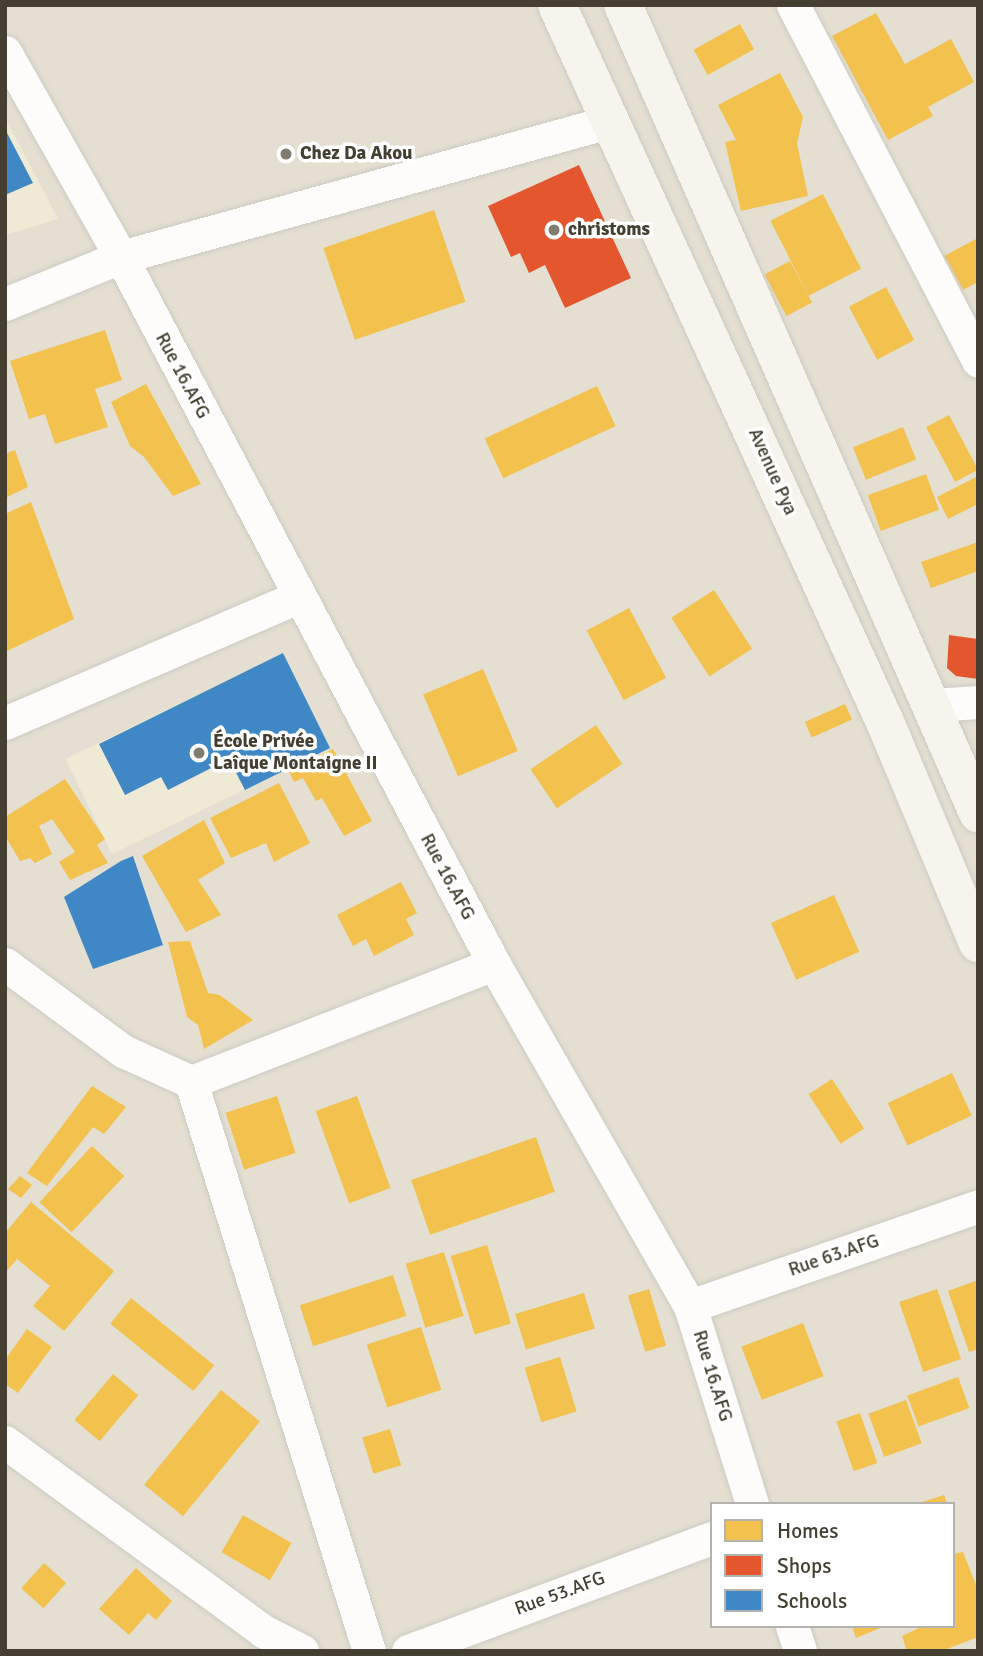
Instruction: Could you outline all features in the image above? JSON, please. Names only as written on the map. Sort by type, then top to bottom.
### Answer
[{"type":"main road","name":"Avenue Pya","points":[[557,5],[885,722],[978,943]]},
{"type":"main road","points":[[623,5],[978,813]]},
{"type":"main road","points":[[885,722],[932,705]]},
{"type":"street","points":[[793,5],[978,361]]},
{"type":"street","name":"Rue 16.AFG","points":[[5,52],[121,257],[298,597],[494,964],[690,1306],[751,1502]]},
{"type":"street","points":[[5,303],[121,257],[612,121]]},
{"type":"street","points":[[5,723],[298,597]]},
{"type":"street","points":[[932,705],[978,702]]},
{"type":"street","points":[[5,964],[123,1051],[191,1082],[494,964]]},
{"type":"street","points":[[191,1082],[369,1651]]},
{"type":"street","name":"Rue 63.AFG","points":[[690,1306],[978,1206]]},
{"type":"street","points":[[5,1442],[264,1631],[302,1651]]},
{"type":"street","name":"Rue 53.AFG","points":[[408,1651],[710,1539]]},
{"type":"street","points":[[793,1628],[800,1651]]},
{"type":"shaded area","points":[[5,5],[978,5],[978,1651],[5,1651]]},
{"type":"shaded area","points":[[5,117],[58,219],[5,235]]},
{"type":"shaded area","name":"École Privée Laîque Montaigne II","points":[[283,653],[329,748],[112,854],[65,759]]},
{"type":"building: Homes","points":[[876,13],[905,64],[951,39],[974,82],[928,107],[933,116],[888,140],[832,36]]},
{"type":"building: Homes","points":[[740,24],[754,49],[708,75],[694,50]]},
{"type":"building: Homes","points":[[780,73],[803,117],[797,143],[808,196],[741,211],[725,142],[736,140],[718,105]]},
{"type":"building: Homes","points":[[823,194],[861,269],[809,296],[770,221]]},
{"type":"building: Homes","points":[[434,210],[466,302],[355,340],[323,248]]},
{"type":"building: Homes","points":[[978,238],[978,282],[963,290],[944,256]]},
{"type":"building: Homes","points":[[790,261],[812,302],[786,316],[764,275]]},
{"type":"building: Homes","points":[[886,287],[914,340],[877,360],[849,307]]},
{"type":"building: Homes","points":[[105,330],[122,380],[95,389],[108,427],[55,444],[45,414],[29,419],[10,361]]},
{"type":"building: Homes","points":[[146,384],[201,484],[173,496],[144,457],[130,446],[111,402]]},
{"type":"building: Homes","points":[[597,386],[616,426],[503,478],[485,438]]},
{"type":"building: Homes","points":[[949,415],[978,470],[955,482],[926,427]]},
{"type":"building: Homes","points":[[903,427],[916,459],[866,480],[853,447]]},
{"type":"building: Homes","points":[[15,450],[28,487],[5,498],[5,454]]},
{"type":"building: Homes","points":[[926,474],[939,510],[881,531],[868,495]]},
{"type":"building: Homes","points":[[978,476],[978,504],[948,519],[937,497]]},
{"type":"building: Homes","points":[[31,502],[74,619],[5,652],[5,514]]},
{"type":"building: Homes","points":[[978,542],[978,571],[931,588],[921,562]]},
{"type":"building: Homes","points":[[714,590],[752,649],[709,676],[671,618]]},
{"type":"building: Homes","points":[[629,608],[666,678],[624,700],[587,631]]},
{"type":"building: Homes","points":[[483,669],[518,751],[458,776],[423,694]]},
{"type":"building: Homes","points":[[845,704],[852,720],[812,737],[805,722]]},
{"type":"building: Homes","points":[[596,725],[622,764],[557,808],[531,769]]},
{"type":"building: Homes","points":[[333,749],[372,821],[344,836],[322,798],[316,801],[303,778],[294,782],[289,772]]},
{"type":"building: Homes","points":[[65,779],[105,839],[97,845],[108,863],[70,880],[59,862],[75,852],[52,819],[39,826],[52,854],[35,863],[30,858],[20,861],[5,836],[5,817]]},
{"type":"building: Homes","points":[[279,783],[310,843],[274,862],[266,843],[231,858],[210,818]]},
{"type":"building: Homes","points":[[204,820],[225,863],[198,880],[221,915],[186,932],[142,856]]},
{"type":"building: Homes","points":[[401,882],[417,913],[406,919],[414,935],[374,956],[366,939],[353,946],[337,915]]},
{"type":"building: Homes","points":[[834,895],[859,952],[796,980],[771,923]]},
{"type":"building: Homes","points":[[190,941],[208,993],[220,995],[253,1020],[204,1049],[198,1025],[187,1017],[168,942]]},
{"type":"building: Homes","points":[[952,1073],[972,1116],[908,1146],[888,1103]]},
{"type":"building: Homes","points":[[832,1079],[864,1128],[841,1144],[809,1094]]},
{"type":"building: Homes","points":[[92,1086],[126,1107],[104,1134],[93,1127],[47,1186],[27,1173]]},
{"type":"building: Homes","points":[[277,1096],[296,1153],[244,1170],[226,1113]]},
{"type":"building: Homes","points":[[357,1096],[391,1188],[349,1203],[316,1111]]},
{"type":"building: Homes","points":[[536,1137],[555,1192],[430,1235],[411,1180]]},
{"type":"building: Homes","points":[[92,1146],[124,1176],[72,1232],[39,1202]]},
{"type":"building: Homes","points":[[20,1176],[32,1185],[21,1198],[8,1189]]},
{"type":"building: Homes","points":[[31,1202],[114,1271],[64,1331],[33,1306],[50,1286],[17,1259],[5,1273],[5,1233]]},
{"type":"building: Homes","points":[[487,1245],[511,1323],[475,1335],[451,1256]]},
{"type":"building: Homes","points":[[444,1252],[464,1316],[425,1328],[406,1264]]},
{"type":"building: Homes","points":[[393,1275],[406,1316],[313,1346],[300,1305]]},
{"type":"building: Homes","points":[[978,1280],[978,1349],[969,1352],[948,1291]]},
{"type":"building: Homes","points":[[649,1289],[666,1345],[645,1352],[628,1295]]},
{"type":"building: Homes","points":[[937,1289],[961,1359],[923,1372],[899,1302]]},
{"type":"building: Homes","points":[[584,1293],[595,1328],[526,1349],[515,1314]]},
{"type":"building: Homes","points":[[131,1298],[214,1365],[193,1391],[110,1324]]},
{"type":"building: Homes","points":[[803,1323],[823,1376],[762,1400],[741,1347]]},
{"type":"building: Homes","points":[[421,1327],[441,1390],[387,1407],[367,1345]]},
{"type":"building: Homes","points":[[27,1329],[52,1347],[18,1393],[5,1384],[5,1360]]},
{"type":"building: Homes","points":[[560,1357],[577,1412],[541,1422],[525,1368]]},
{"type":"building: Homes","points":[[113,1374],[138,1395],[100,1441],[74,1420]]},
{"type":"building: Homes","points":[[958,1377],[969,1408],[919,1426],[907,1395]]},
{"type":"building: Homes","points":[[221,1390],[260,1421],[183,1516],[144,1485]]},
{"type":"building: Homes","points":[[906,1400],[922,1443],[884,1457],[868,1414]]},
{"type":"building: Homes","points":[[860,1413],[877,1463],[854,1471],[836,1421]]},
{"type":"building: Homes","points":[[390,1429],[401,1465],[373,1474],[362,1437]]},
{"type":"building: Homes","points":[[944,1495],[946,1502],[922,1502]]},
{"type":"building: Homes","points":[[243,1515],[291,1543],[270,1580],[222,1552]]},
{"type":"building: Homes","points":[[963,1552],[978,1590],[978,1637],[942,1651],[907,1651],[902,1636],[919,1628],[955,1628],[955,1554]]},
{"type":"building: Homes","points":[[44,1563],[66,1583],[44,1608],[21,1588]]},
{"type":"building: Homes","points":[[136,1568],[172,1601],[156,1620],[148,1613],[129,1635],[99,1609]]},
{"type":"building: Homes","points":[[853,1628],[880,1628],[856,1638]]},
{"type":"building: Shops","name":"christoms","points":[[579,165],[631,278],[565,308],[545,265],[529,273],[520,253],[511,257],[488,206]]},
{"type":"building: Shops","points":[[949,635],[978,639],[978,679],[956,676],[947,668]]},
{"type":"building: Schools","points":[[5,129],[33,183],[5,195]]},
{"type":"building: Schools","name":"École Privée Laîque Montaigne II","points":[[283,653],[330,748],[245,790],[229,759],[168,790],[161,777],[125,795],[99,744]]},
{"type":"building: Schools","points":[[133,856],[163,945],[93,969],[64,897]]},
{"type":"place","name":"Chez Da Akou","points":[[286,154]]},
{"type":"place","name":"christoms","points":[[554,230]]},
{"type":"place","name":"École Privée Laîque Montaigne II","points":[[199,753]]}]
